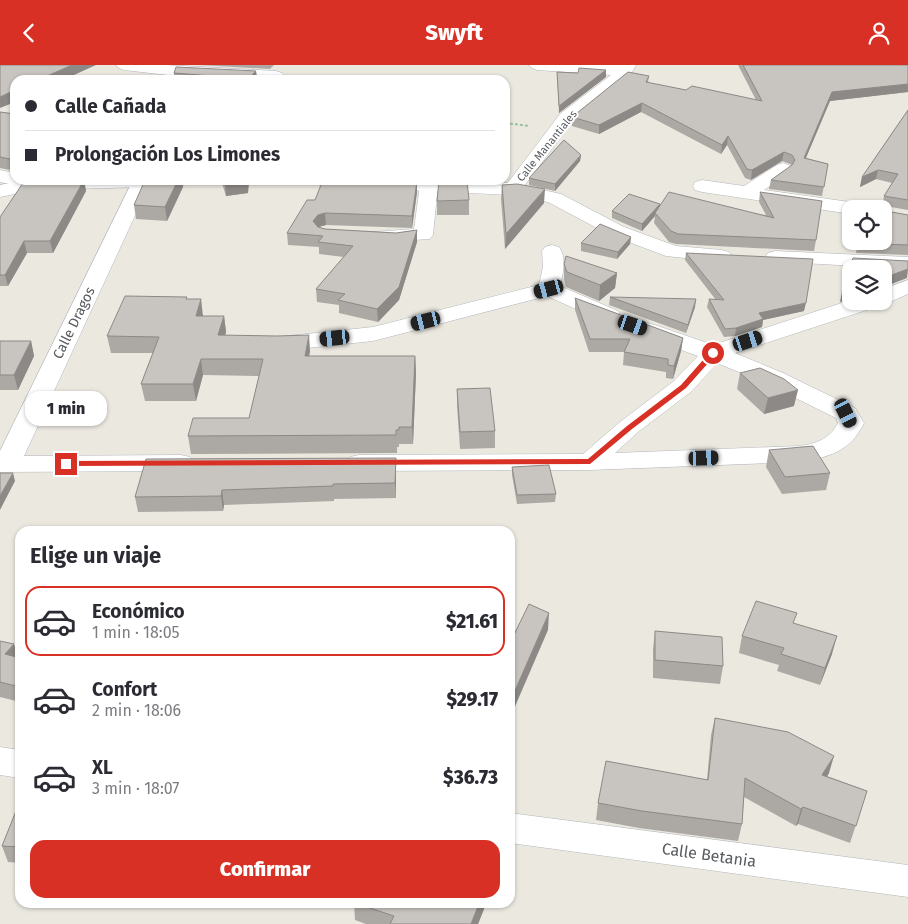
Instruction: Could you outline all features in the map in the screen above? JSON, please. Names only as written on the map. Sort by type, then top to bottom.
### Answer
[{"type":"street","points":[[124,65],[168,70],[258,75]]},
{"type":"street","points":[[537,65],[626,68]]},
{"type":"street","name":"Calle Manantiales","points":[[512,189],[566,119],[626,68]]},
{"type":"street","points":[[748,192],[783,169]]},
{"type":"street","points":[[0,191],[18,185]]},
{"type":"street","name":"Calle Dragos","points":[[3,464],[140,185]]},
{"type":"street","points":[[360,235],[396,237],[423,235],[429,185],[512,189],[554,198],[617,231],[673,252],[908,263]]},
{"type":"street","points":[[702,186],[842,207]]},
{"type":"street","points":[[549,289],[554,267],[552,251]]},
{"type":"street","points":[[892,293],[908,287]]},
{"type":"street","points":[[278,344],[373,334],[549,289],[616,319],[713,353],[774,378],[846,413],[851,423],[847,433],[832,446],[816,452],[799,455],[590,462],[332,463]]},
{"type":"street","points":[[590,462],[629,427],[683,386],[713,353],[844,310]]},
{"type":"street","points":[[3,464],[204,463]]},
{"type":"street","points":[[0,761],[15,763]]},
{"type":"street","name":"Calle Betania","points":[[515,829],[908,881]]},
{"type":"building","points":[[0,65],[72,65],[49,75],[10,75],[10,92],[0,97]]},
{"type":"building","points":[[743,65],[908,65],[908,84],[832,92],[804,158],[828,164],[824,187],[771,180],[792,165],[795,160],[792,155],[784,152],[752,170],[747,169],[728,136],[722,145],[642,103],[599,125],[572,117],[628,72],[649,76],[646,82],[686,90],[692,86],[762,101]]},
{"type":"building","points":[[176,67],[256,71],[252,75],[174,73]]},
{"type":"building","points":[[579,68],[606,70],[559,106],[557,72],[578,73]]},
{"type":"building","points":[[908,110],[908,200],[884,196],[898,174],[878,170],[862,177]]},
{"type":"building","points":[[0,112],[10,113],[10,159],[0,157]]},
{"type":"building","points":[[564,140],[581,155],[555,184],[529,178]]},
{"type":"building","points":[[22,185],[81,185],[50,241],[24,241],[5,275],[0,275],[0,217]]},
{"type":"building","points":[[143,185],[176,185],[165,207],[134,205]]},
{"type":"building","points":[[321,185],[416,185],[412,216],[325,213],[318,215],[313,221],[318,227],[325,229],[396,233],[417,230],[399,287],[377,309],[338,300],[345,294],[316,289],[353,246],[318,242],[323,236],[287,233],[307,200],[315,200]]},
{"type":"building","points":[[439,185],[467,185],[469,200],[437,201]]},
{"type":"building","points":[[502,185],[545,189],[506,234]]},
{"type":"building","points":[[669,192],[774,218],[760,192],[822,201],[816,240],[678,234],[671,231],[655,213]]},
{"type":"building","points":[[629,194],[660,204],[642,224],[612,211]]},
{"type":"building","points":[[892,212],[908,215],[908,245],[892,244]]},
{"type":"building","points":[[600,224],[631,237],[618,252],[581,243]]},
{"type":"building","points":[[686,253],[813,259],[806,303],[759,313],[763,319],[736,328],[725,329],[709,299],[724,300]]},
{"type":"building","points":[[566,256],[617,273],[600,285],[567,272],[564,264]]},
{"type":"building","points":[[853,258],[890,260],[852,260]]},
{"type":"building","points":[[892,260],[908,261],[908,269],[892,275]]},
{"type":"building","points":[[125,296],[201,299],[196,316],[224,316],[218,335],[309,335],[305,356],[415,356],[412,427],[399,427],[399,430],[396,430],[396,435],[188,436],[193,418],[249,418],[263,359],[201,359],[193,384],[141,384],[159,337],[107,336]]},
{"type":"building","points":[[610,297],[696,299],[688,325]]},
{"type":"building","points":[[575,298],[683,338],[674,366],[668,365],[668,359],[624,352],[630,339],[590,339]]},
{"type":"building","points":[[0,341],[31,341],[14,375],[0,375]]},
{"type":"building","points":[[760,368],[784,379],[798,390],[768,398],[740,373]]},
{"type":"building","points":[[490,388],[495,431],[460,432],[457,389]]},
{"type":"building","points":[[813,446],[830,473],[785,477],[769,450]]},
{"type":"building","points":[[396,458],[395,483],[333,484],[333,486],[222,490],[221,496],[135,497],[146,459]]},
{"type":"building","points":[[549,465],[556,494],[517,495],[512,467]]},
{"type":"building","points":[[0,473],[13,473],[0,496]]},
{"type":"building","points":[[756,601],[797,613],[793,623],[837,636],[825,668],[781,654],[784,648],[742,636]]},
{"type":"building","points":[[529,604],[549,613],[515,691],[515,633]]},
{"type":"building","points":[[655,631],[722,637],[723,666],[655,660]]},
{"type":"building","points":[[0,641],[14,644],[5,654],[15,657],[15,686],[0,682]]},
{"type":"building","points":[[715,718],[788,732],[834,756],[822,775],[867,791],[856,826],[803,807],[801,809],[745,778],[742,824],[642,811],[598,803],[606,761],[708,780]]},
{"type":"building","points":[[15,814],[15,847],[2,846]]},
{"type":"building","points":[[370,908],[477,908],[471,924],[390,924],[394,916]]},
{"type":"route","points":[[66,464],[590,462],[629,427],[683,386],[713,353]]}]
